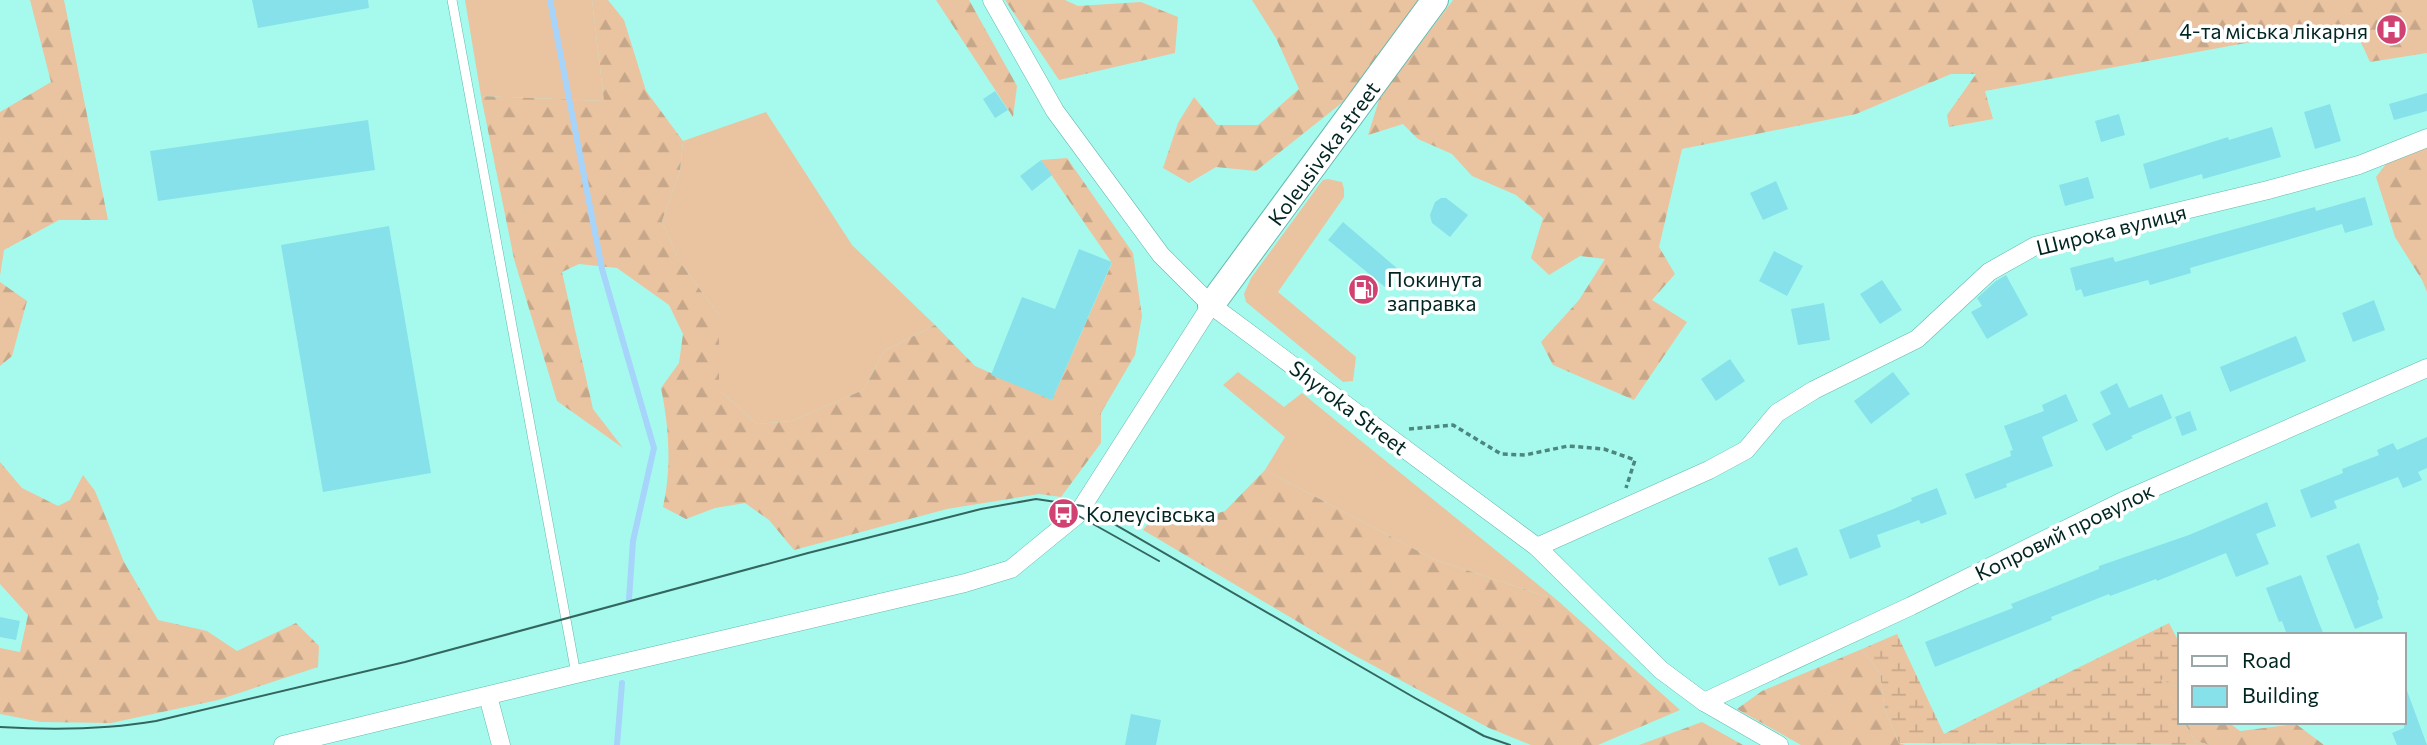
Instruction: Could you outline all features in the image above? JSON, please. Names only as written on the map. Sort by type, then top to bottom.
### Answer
[{"type":"street","name":"Shyroka Street","points":[[992,0],[1063,122],[1161,255],[1211,305],[1537,547],[1661,670],[1704,702],[1779,745]]},
{"type":"street","name":"Koleusivska street","points":[[1211,305],[1435,0]]},
{"type":"street","name":"Широка вулиця","points":[[1537,547],[1746,450],[1777,413],[1814,390],[1917,339],[1989,272],[2035,246],[2359,165],[2427,138]]},
{"type":"street","points":[[283,745],[965,583],[1011,569],[1077,515],[1211,305]]},
{"type":"street","name":"Копровий провулок","points":[[1704,702],[1911,606],[2123,501],[2427,368]]},
{"type":"street","points":[[488,696],[501,745]]},
{"type":"lane","points":[[453,0],[576,674]]},
{"type":"path","points":[[1390,438],[1411,428],[1453,425],[1501,454],[1525,455],[1568,446],[1604,449],[1635,460],[1620,510]]},
{"type":"green space","points":[[30,0],[64,0],[108,220],[59,220],[4,250],[0,276],[0,112],[51,82]]},
{"type":"green space","points":[[465,0],[592,0],[604,101],[481,96]]},
{"type":"green space","points":[[592,0],[608,0],[624,20],[646,91],[683,141],[680,171],[662,221],[679,261],[719,315],[719,390],[757,424],[792,421],[863,390],[884,351],[935,325],[975,366],[1052,400],[1112,263],[1041,160],[1067,158],[1133,253],[1142,316],[1135,355],[1101,413],[1101,443],[1061,497],[1039,494],[947,509],[794,550],[769,520],[745,503],[715,508],[686,519],[663,507],[668,477],[668,448],[661,388],[679,363],[683,334],[669,305],[617,268],[579,264],[562,272],[593,409],[623,448],[557,401],[514,259],[481,96],[604,101]]},
{"type":"green space","points":[[936,0],[969,0],[1017,86],[1013,117]]},
{"type":"green space","points":[[1005,0],[1065,0],[1078,6],[1141,2],[1178,17],[1175,53],[1059,80]]},
{"type":"green space","points":[[1252,0],[1423,0],[1348,98],[1256,171],[1216,167],[1189,183],[1163,168],[1178,123],[1194,97],[1217,125],[1258,125],[1299,89],[1276,38]]},
{"type":"green space","points":[[1453,0],[2427,0],[2427,53],[2370,62],[2355,29],[2305,32],[1985,91],[1993,119],[1949,127],[1947,115],[1976,74],[1951,74],[1856,114],[1682,149],[1659,247],[1675,274],[1652,300],[1687,322],[1634,400],[1553,365],[1541,342],[1579,300],[1605,259],[1580,256],[1549,275],[1531,258],[1543,218],[1516,195],[1472,176],[1452,154],[1418,139],[1403,124],[1368,135],[1380,97]]},
{"type":"green space","points":[[766,112],[852,245],[935,325],[884,351],[863,390],[792,421],[757,424],[719,390],[719,315],[679,261],[662,221],[680,171],[683,141]]},
{"type":"green space","points":[[2427,144],[2427,292],[2395,237],[2376,177],[2389,160]]},
{"type":"green space","points":[[1328,179],[1342,182],[1344,197],[1278,292],[1356,357],[1353,381],[1343,382],[1246,302],[1244,294],[1251,278],[1319,185]]},
{"type":"green space","points":[[0,282],[27,301],[12,356],[0,366]]},
{"type":"green space","points":[[1238,372],[1284,407],[1302,393],[1557,600],[1433,559],[1265,470],[1285,437],[1223,385]]},
{"type":"green space","points":[[0,462],[22,488],[58,506],[70,500],[83,475],[95,491],[124,562],[158,620],[207,631],[237,651],[296,623],[319,646],[318,667],[218,700],[111,723],[41,722],[0,714],[0,648],[20,652],[28,615],[0,584]]},
{"type":"green space","points":[[1265,470],[1433,559],[1557,600],[1680,710],[1598,745],[1531,745],[1489,728],[1352,654],[1143,530],[1159,509],[1188,522],[1225,511]]},
{"type":"green space","points":[[2169,623],[2178,640],[2178,687],[2160,679],[2178,711],[2178,724],[2185,724],[2195,741],[2210,745],[1899,743],[1885,711],[1880,673],[1862,649],[1897,634],[1944,734]]},
{"type":"green space","points":[[1862,649],[1880,673],[1885,711],[1899,743],[1905,745],[1801,745],[1737,709],[1762,691]]},
{"type":"green space","points":[[2159,678],[2178,687],[2178,711]]},
{"type":"green space","points":[[1702,722],[1743,745],[1639,745]]},
{"type":"green space","points":[[2185,724],[2231,724],[2240,731],[2296,724],[2324,745],[2210,745],[2195,741]]},
{"type":"building","points":[[252,0],[368,0],[369,8],[258,28]]},
{"type":"building","points":[[995,91],[1008,110],[995,118],[983,99]]},
{"type":"building","points":[[2427,93],[2427,111],[2394,120],[2389,104]]},
{"type":"building","points":[[2330,104],[2341,141],[2315,149],[2304,112]]},
{"type":"building","points":[[2119,114],[2125,135],[2101,142],[2095,121]]},
{"type":"building","points":[[368,120],[375,170],[158,201],[150,151]]},
{"type":"building","points":[[2272,127],[2281,157],[2203,179],[2202,174],[2150,189],[2143,164],[2228,137],[2229,140]]},
{"type":"building","points":[[1041,160],[1052,175],[1032,191],[1020,176]]},
{"type":"building","points":[[2088,177],[2094,198],[2065,206],[2059,185]]},
{"type":"building","points":[[1776,181],[1788,209],[1763,220],[1750,193]]},
{"type":"building","points":[[2365,197],[2373,225],[2345,233],[2342,224],[2190,268],[2191,273],[2150,285],[2148,280],[2084,297],[2081,289],[2076,291],[2070,268],[2113,257],[2115,262],[2315,207],[2316,211]]},
{"type":"building","points":[[1446,198],[1468,215],[1450,237],[1432,223],[1430,215],[1435,202]]},
{"type":"building","points":[[1343,222],[1399,270],[1385,287],[1328,240]]},
{"type":"building","points":[[389,226],[431,473],[323,492],[281,245]]},
{"type":"building","points":[[1079,249],[1112,262],[1052,400],[991,375],[1022,297],[1055,309]]},
{"type":"building","points":[[1774,251],[1803,266],[1787,296],[1759,281]]},
{"type":"building","points":[[2006,275],[2028,315],[1987,339],[1971,312],[1982,306],[1977,298]]},
{"type":"building","points":[[1882,280],[1902,310],[1880,324],[1860,294]]},
{"type":"building","points":[[2374,300],[2385,330],[2353,342],[2342,313]]},
{"type":"building","points":[[1824,303],[1830,340],[1798,345],[1791,309]]},
{"type":"building","points":[[2296,336],[2306,361],[2230,392],[2220,367]]},
{"type":"building","points":[[1730,359],[1745,381],[1716,401],[1701,379]]},
{"type":"building","points":[[1893,372],[1910,394],[1871,424],[1854,401]]},
{"type":"building","points":[[2117,383],[2129,408],[2162,394],[2172,418],[2131,436],[2133,438],[2106,451],[2092,424],[2111,414],[2100,392]]},
{"type":"building","points":[[2066,394],[2078,421],[2042,437],[2053,466],[1975,499],[1965,474],[2011,456],[2010,451],[2013,450],[2004,426],[2044,411],[2042,405]]},
{"type":"building","points":[[2190,411],[2197,430],[2182,436],[2175,417]]},
{"type":"building","points":[[2427,437],[2427,468],[2418,472],[2422,480],[2403,488],[2398,477],[2334,501],[2337,508],[2311,518],[2300,490],[2343,473],[2342,469],[2379,455],[2377,450],[2393,443],[2397,450]]},
{"type":"building","points":[[1937,488],[1947,514],[1921,524],[1919,520],[1877,535],[1881,547],[1850,559],[1839,530],[1912,501],[1911,498]]},
{"type":"building","points":[[2267,502],[2276,526],[2256,534],[2269,564],[2236,577],[2226,553],[2157,581],[2156,579],[2110,596],[2109,594],[1935,667],[1925,642],[2013,608],[2011,604],[2099,569],[2099,566],[2189,535]]},
{"type":"building","points":[[2359,543],[2383,618],[2355,629],[2326,556]]},
{"type":"building","points":[[1797,547],[1808,575],[1779,586],[1768,558]]},
{"type":"building","points":[[2301,575],[2323,633],[2286,633],[2282,621],[2279,622],[2266,588]]},
{"type":"building","points":[[0,617],[20,621],[16,640],[0,637]]},
{"type":"building","points":[[2406,688],[2427,745],[2397,745],[2392,733],[2404,728]]},
{"type":"building","points":[[1131,714],[1161,720],[1156,745],[1125,745]]},
{"type":"waterway","points":[[550,0],[602,269],[654,448],[633,541],[629,599]]},
{"type":"waterway","points":[[617,745],[622,683]]},
{"type":"tram line","points":[[0,727],[78,729],[156,721],[405,662],[981,509],[1036,499],[1083,506],[1415,698],[1484,736],[1510,745]]},
{"type":"tram line","points":[[1060,512],[1077,515],[1159,561]]},
{"type":"place","name":"4-та міська лікарня","points":[[2391,30]]},
{"type":"place","name":"Покинута заправка","points":[[1364,290]]},
{"type":"place","name":"Колеусівська","points":[[1063,513]]}]
